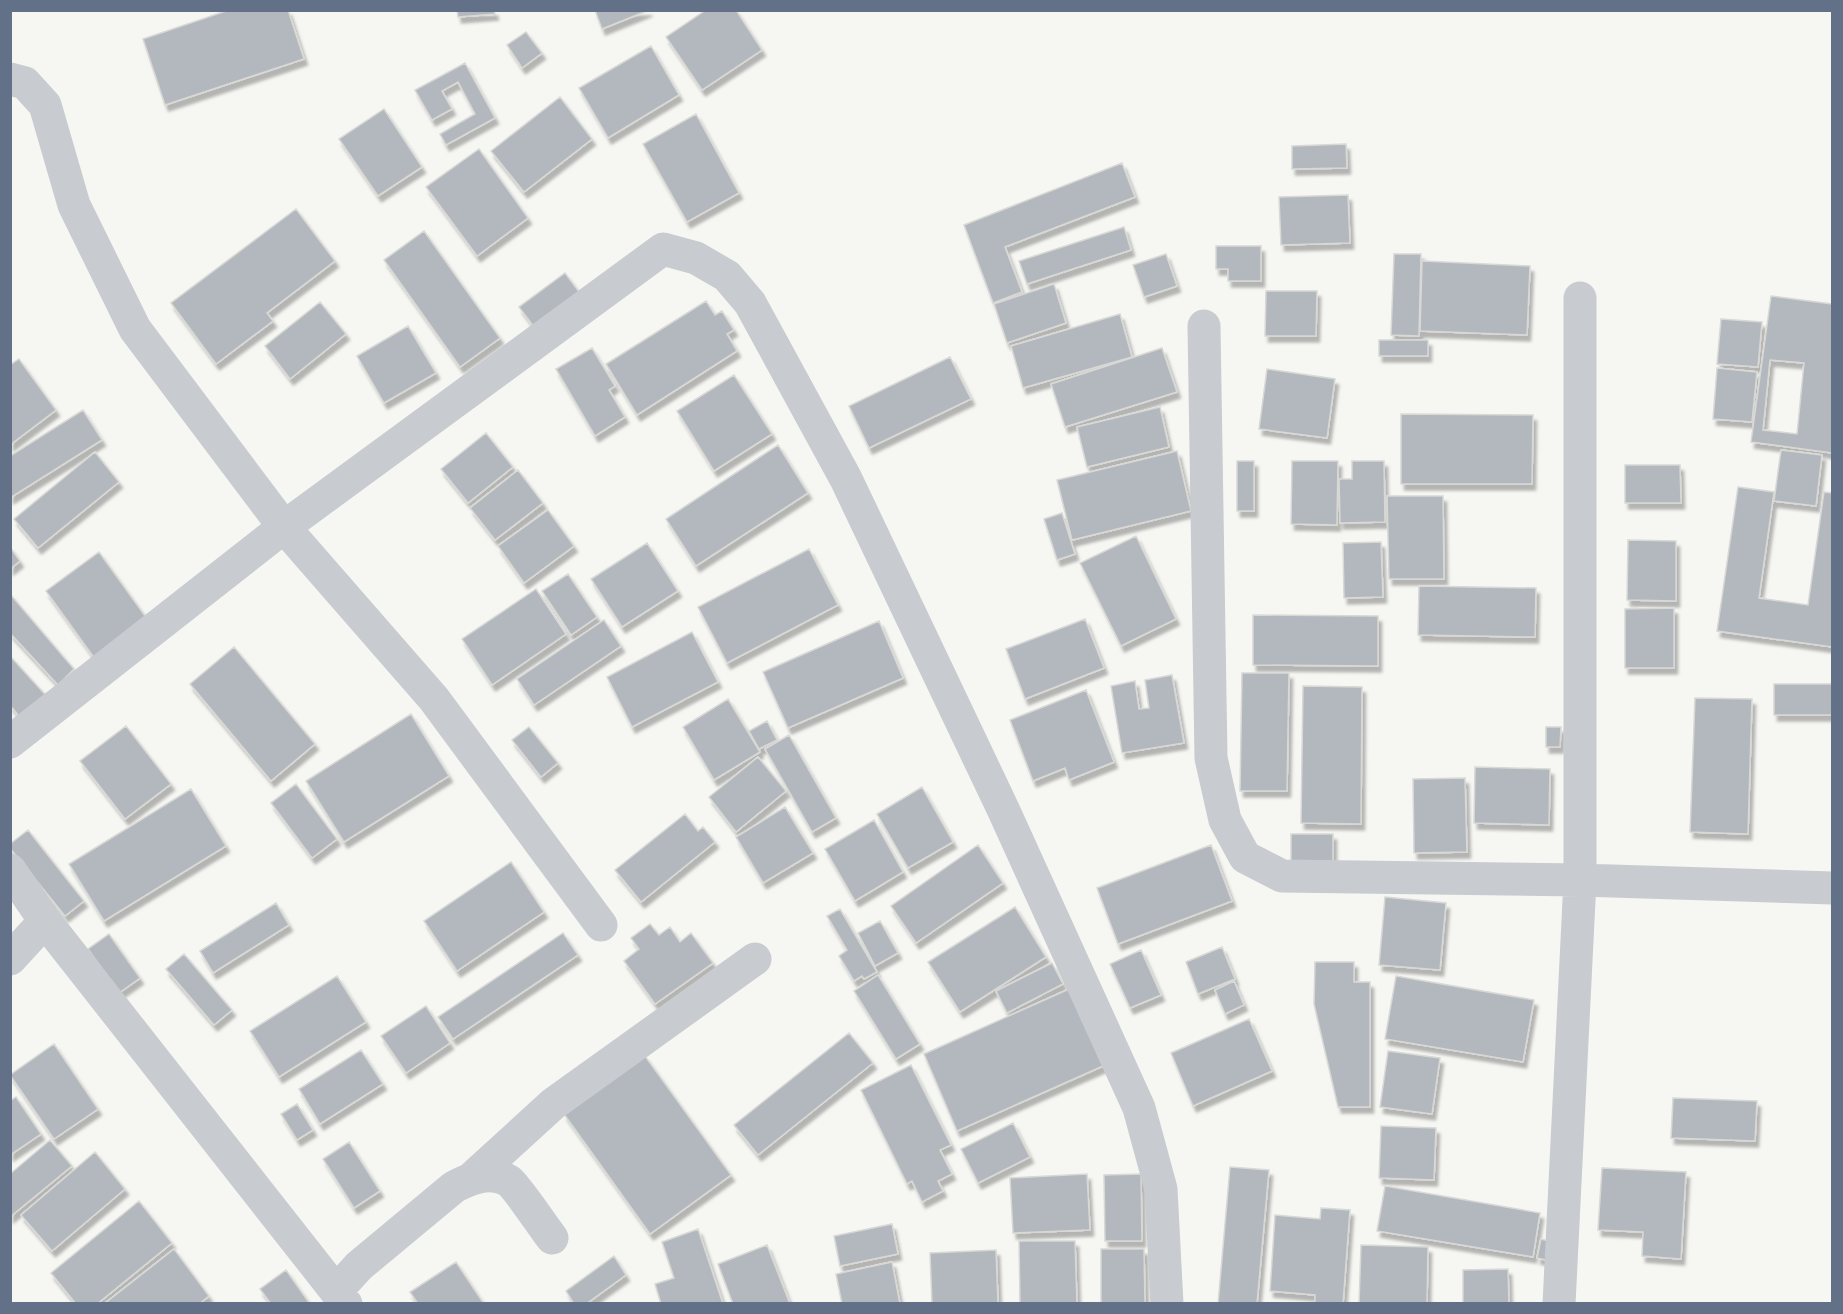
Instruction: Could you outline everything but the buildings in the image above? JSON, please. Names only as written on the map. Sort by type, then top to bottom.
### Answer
[{"type":"street","points":[[10,80],[25,83],[45,105],[74,205],[135,330],[284,527],[434,699],[601,925]]},
{"type":"street","points":[[10,742],[284,527],[663,249],[696,258],[727,276],[750,303],[846,479],[1003,809],[1139,1108],[1161,1189],[1167,1304]]},
{"type":"street","points":[[1559,1304],[1580,880],[1580,298]]},
{"type":"street","points":[[1204,326],[1211,758],[1225,820],[1245,857],[1282,876],[1580,880],[1833,888]]},
{"type":"street","points":[[10,870],[45,921],[342,1297],[368,1258],[454,1187],[472,1178],[552,1104],[755,958]]},
{"type":"street","points":[[10,959],[45,921]]},
{"type":"street","points":[[472,1178],[495,1177],[509,1182],[552,1238]]}]
